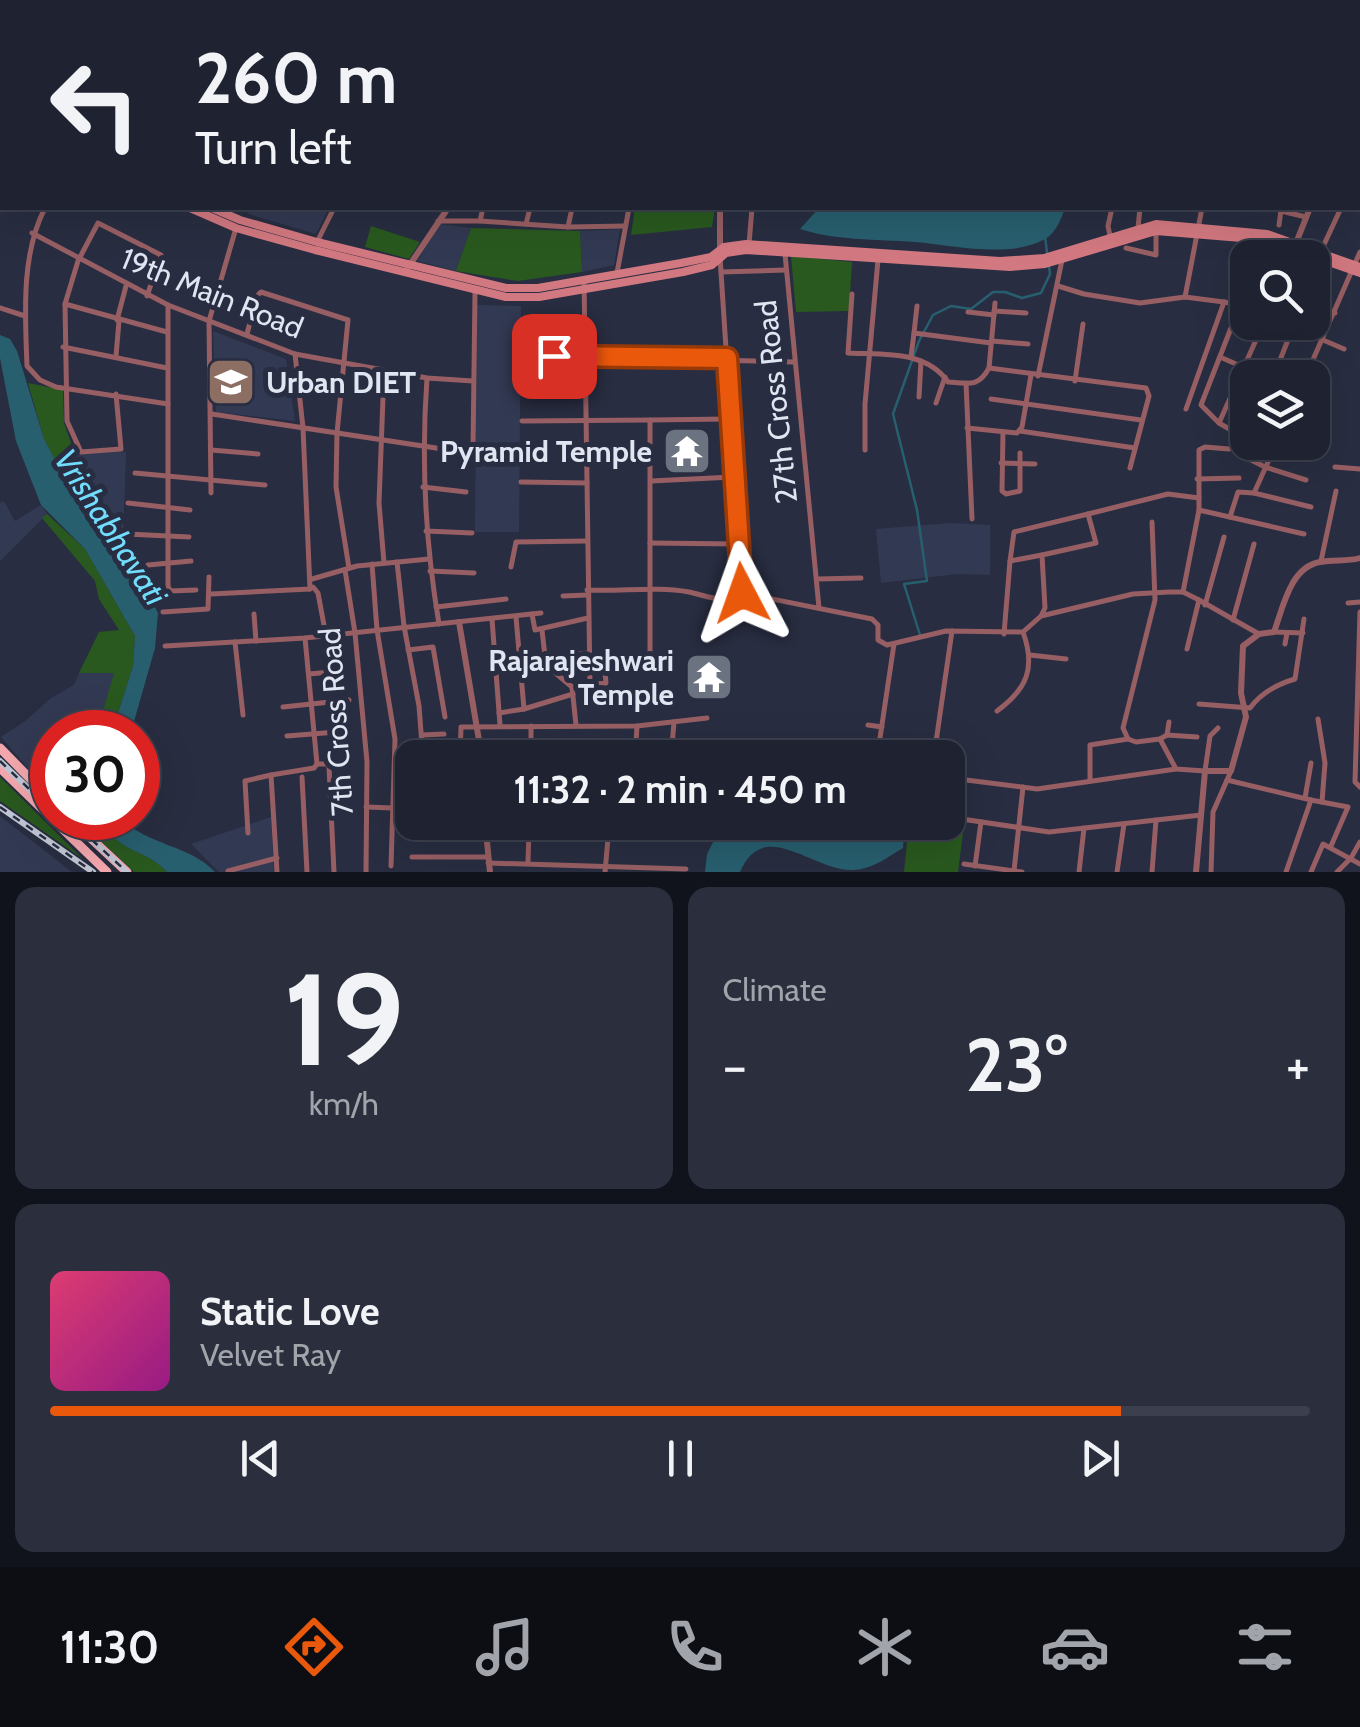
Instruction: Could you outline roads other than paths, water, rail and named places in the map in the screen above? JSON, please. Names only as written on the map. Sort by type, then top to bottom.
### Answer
[{"type":"highway","points":[[0,748],[30,779]]},
{"type":"highway","points":[[0,768],[107,872]]},
{"type":"highway","points":[[92,840],[127,872]]},
{"type":"main road","points":[[198,210],[317,242],[475,292],[506,297],[539,296],[618,273],[711,257],[729,246],[749,244],[1000,268],[1051,260],[1156,231],[1256,232],[1285,240]]},
{"type":"main road","points":[[216,210],[239,221],[406,270],[506,288],[683,272],[712,264],[720,253],[746,250],[879,255]]},
{"type":"main road","points":[[1051,260],[1110,236],[1156,224],[1266,240]]},
{"type":"main road","points":[[1330,258],[1357,269]]},
{"type":"street","points":[[44,210],[32,233],[26,366],[40,380],[66,388],[168,404]]},
{"type":"street","points":[[317,242],[333,210]]},
{"type":"street","points":[[406,270],[446,210]]},
{"type":"street","points":[[480,221],[482,210]]},
{"type":"street","points":[[526,226],[530,210]]},
{"type":"street","points":[[568,227],[572,210]]},
{"type":"street","points":[[618,273],[629,210]]},
{"type":"street","points":[[720,210],[732,477],[742,593]]},
{"type":"street","points":[[749,244],[752,210]]},
{"type":"street","points":[[1110,236],[1112,210]]},
{"type":"street","points":[[1138,228],[1140,210]]},
{"type":"street","points":[[1185,297],[1202,210]]},
{"type":"street","points":[[1279,225],[1282,210]]},
{"type":"street","points":[[1285,210],[1306,217]]},
{"type":"street","points":[[1297,240],[1309,210]]},
{"type":"street","points":[[1329,240],[1340,210]]},
{"type":"street","points":[[438,220],[526,226],[625,226]]},
{"type":"street","points":[[211,494],[209,321],[239,221]]},
{"type":"street","points":[[116,394],[121,449],[81,452],[66,422],[64,304],[78,261],[98,223],[161,255],[147,296]]},
{"type":"street","points":[[1126,248],[1156,255],[1156,231]]},
{"type":"street","name":"19th Main Road","points":[[32,233],[147,296],[295,354],[427,378],[473,381]]},
{"type":"street","name":"27th Cross Road","points":[[784,251],[819,608]]},
{"type":"street","points":[[1330,323],[1357,269],[1360,252]]},
{"type":"street","points":[[865,450],[864,404],[879,255]]},
{"type":"street","points":[[1020,431],[1058,286],[1051,260]]},
{"type":"street","points":[[721,272],[785,270]]},
{"type":"street","points":[[586,283],[590,684],[591,700],[610,700]]},
{"type":"street","points":[[116,356],[118,320],[126,286]]},
{"type":"street","points":[[1058,286],[1140,303],[1185,297],[1230,303]]},
{"type":"street","name":"7th Cross Road","points":[[247,334],[261,292],[346,317],[349,323],[337,432],[339,522],[355,633],[366,872]]},
{"type":"street","points":[[212,414],[463,454],[473,448],[475,292]]},
{"type":"street","points":[[852,294],[848,353],[915,359],[940,370],[948,382],[982,380],[989,368],[994,310]]},
{"type":"street","points":[[1186,409],[1224,302]]},
{"type":"street","points":[[64,304],[168,332]]},
{"type":"street","points":[[168,305],[170,475],[166,535],[170,591],[196,590]]},
{"type":"street","points":[[917,306],[921,334],[915,359],[918,397]]},
{"type":"street","points":[[0,308],[26,316]]},
{"type":"street","points":[[968,312],[1026,313]]},
{"type":"street","points":[[1330,313],[1334,313]]},
{"type":"street","points":[[1075,381],[1083,324]]},
{"type":"street","points":[[921,334],[1028,344]]},
{"type":"street","points":[[1230,334],[1201,405],[1230,429]]},
{"type":"street","points":[[1314,360],[1323,340],[1344,349]]},
{"type":"street","points":[[64,346],[168,368]]},
{"type":"street","points":[[295,354],[303,428],[310,590]]},
{"type":"street","points":[[521,354],[794,362]]},
{"type":"street","points":[[1219,356],[1230,361]]},
{"type":"street","points":[[989,368],[1146,388],[1149,396],[1130,468]]},
{"type":"street","points":[[384,371],[379,503],[384,563]]},
{"type":"street","points":[[936,402],[945,377]]},
{"type":"street","points":[[427,378],[423,487],[439,624]]},
{"type":"street","points":[[966,383],[972,519]]},
{"type":"street","points":[[1219,424],[1230,397]]},
{"type":"street","points":[[991,399],[1141,420]]},
{"type":"street","points":[[522,420],[730,419]]},
{"type":"street","points":[[646,657],[650,652],[650,420]]},
{"type":"street","points":[[967,428],[1012,435],[1020,431],[1135,448]]},
{"type":"street","points":[[1004,432],[1001,463],[1002,491],[1006,494],[1020,491],[1020,453]]},
{"type":"street","points":[[1183,592],[1198,510],[1199,450],[1229,449]]},
{"type":"street","points":[[211,450],[258,454]]},
{"type":"street","points":[[1250,460],[1306,480]]},
{"type":"street","points":[[1254,492],[1269,460]]},
{"type":"street","points":[[1001,463],[1035,464]]},
{"type":"street","points":[[1335,467],[1360,469]]},
{"type":"street","points":[[135,473],[265,485]]},
{"type":"street","points":[[651,481],[732,477]]},
{"type":"street","points":[[1197,479],[1239,478]]},
{"type":"street","points":[[521,482],[587,482]]},
{"type":"street","points":[[423,487],[466,492]]},
{"type":"street","points":[[1321,562],[1336,491]]},
{"type":"street","points":[[1230,517],[1238,492],[1254,492],[1311,507]]},
{"type":"street","points":[[1004,634],[1014,532],[1168,494],[1199,498]]},
{"type":"street","points":[[128,503],[190,510]]},
{"type":"street","points":[[1198,510],[1304,534]]},
{"type":"street","points":[[1010,561],[1096,543],[1088,514]]},
{"type":"street","points":[[1128,739],[1123,728],[1155,600],[1152,522]]},
{"type":"street","points":[[426,531],[472,533]]},
{"type":"street","points":[[128,534],[189,538]]},
{"type":"street","points":[[1187,650],[1224,537]]},
{"type":"street","points":[[511,567],[516,542],[587,541]]},
{"type":"street","points":[[650,543],[738,544]]},
{"type":"street","points":[[1233,620],[1254,544]]},
{"type":"street","points":[[563,596],[651,590],[721,600],[734,599],[742,593],[872,619],[878,625],[878,640],[894,644],[952,632],[1023,632],[1045,608],[1042,555]]},
{"type":"street","points":[[1274,632],[1289,589],[1303,570],[1321,562],[1360,558]]},
{"type":"street","points":[[312,579],[372,564],[430,559]]},
{"type":"street","points":[[148,564],[192,562]]},
{"type":"street","points":[[396,562],[422,740]]},
{"type":"street","points":[[372,564],[377,630],[395,739],[391,866]]},
{"type":"street","points":[[430,572],[474,573]]},
{"type":"street","points":[[163,612],[208,609],[210,577]]},
{"type":"street","points":[[816,579],[861,578]]},
{"type":"street","points":[[211,594],[313,587],[318,593],[326,636]]},
{"type":"street","points":[[1041,616],[1152,592],[1183,592],[1259,634]]},
{"type":"street","points":[[436,606],[506,599]]},
{"type":"street","points":[[1348,602],[1360,602]]},
{"type":"street","points":[[1360,612],[1354,782],[1360,786]]},
{"type":"street","points":[[166,646],[305,638],[541,613]]},
{"type":"street","points":[[254,614],[256,641]]},
{"type":"street","points":[[532,614],[534,630],[588,618]]},
{"type":"street","points":[[516,617],[524,709]]},
{"type":"street","points":[[492,619],[500,725]]},
{"type":"street","points":[[1199,704],[1245,709],[1298,676],[1304,620]]},
{"type":"street","points":[[458,622],[480,740]]},
{"type":"street","points":[[542,630],[546,665],[573,691],[576,725]]},
{"type":"street","points":[[936,740],[952,632]]},
{"type":"street","points":[[997,711],[1016,697],[1025,681],[1030,655],[1023,632]]},
{"type":"street","points":[[1286,644],[1287,633]]},
{"type":"street","points":[[1211,872],[1213,812],[1238,754],[1245,709],[1242,646],[1259,634],[1303,633]]},
{"type":"street","points":[[248,834],[245,780],[314,768],[317,764],[305,638]]},
{"type":"street","points":[[236,642],[243,715]]},
{"type":"street","points":[[881,740],[894,644]]},
{"type":"street","points":[[408,650],[433,647],[445,717]]},
{"type":"street","points":[[577,654],[589,653]]},
{"type":"street","points":[[1030,655],[1066,660]]},
{"type":"street","points":[[499,713],[524,709],[590,684],[606,683],[604,662]]},
{"type":"street","points":[[309,674],[342,671]]},
{"type":"street","points":[[283,707],[349,700]]},
{"type":"street","points":[[460,740],[460,728],[478,726],[637,726],[706,718]]},
{"type":"street","points":[[1318,720],[1325,763],[1322,802]]},
{"type":"street","points":[[672,740],[674,722]]},
{"type":"street","points":[[1169,722],[1163,737],[1176,768]]},
{"type":"street","points":[[531,725],[531,740]]},
{"type":"street","points":[[868,725],[882,727]]},
{"type":"street","points":[[637,726],[637,740]]},
{"type":"street","points":[[1196,872],[1210,736],[1218,728]]},
{"type":"street","points":[[288,736],[349,731]]},
{"type":"street","points":[[422,735],[444,734]]},
{"type":"street","points":[[1090,779],[1090,746],[1128,739],[1136,742],[1197,737]]},
{"type":"street","points":[[1286,872],[1308,799],[1311,763]]},
{"type":"street","points":[[317,764],[329,767],[334,872]]},
{"type":"street","points":[[966,780],[1037,789],[1176,768],[1231,771]]},
{"type":"street","points":[[271,776],[277,872]]},
{"type":"street","points":[[302,777],[307,872]]},
{"type":"street","points":[[1227,780],[1348,807],[1331,846]]},
{"type":"street","points":[[1014,871],[1023,787]]},
{"type":"street","points":[[366,807],[393,808]]},
{"type":"street","points":[[965,820],[1049,832],[1201,815]]},
{"type":"street","points":[[1152,872],[1156,820]]},
{"type":"street","points":[[975,866],[981,822]]},
{"type":"street","points":[[1117,872],[1124,824]]},
{"type":"street","points":[[1079,872],[1084,828]]},
{"type":"street","points":[[528,862],[529,840]]},
{"type":"street","points":[[605,868],[608,840]]},
{"type":"street","points":[[1337,872],[1360,842]]},
{"type":"street","points":[[1311,872],[1321,846],[1326,844],[1360,864]]},
{"type":"street","points":[[412,857],[488,864],[528,862],[686,869]]},
{"type":"street","points":[[228,871],[276,858]]},
{"type":"street","points":[[964,864],[1022,872]]},
{"type":"waterway","points":[[1045,236],[1047,253]]},
{"type":"waterway","points":[[920,635],[904,584],[927,581],[917,510],[893,414],[919,341],[933,315],[951,306],[971,309],[993,292],[1022,298],[1041,293],[1050,274],[1049,266]]},
{"type":"railway","points":[[0,761],[30,790]]},
{"type":"railway","points":[[0,807],[93,872]]},
{"type":"railway","points":[[92,840],[127,872]]},
{"type":"place","name":"Urban DIET","points":[[231,382]]},
{"type":"place","name":"Pyramid Temple","points":[[687,451]]},
{"type":"place","name":"Rajarajeshwari Temple","points":[[709,677]]},
{"type":"water label","name":"Vrishabhavati","points":[[111,527]]}]
